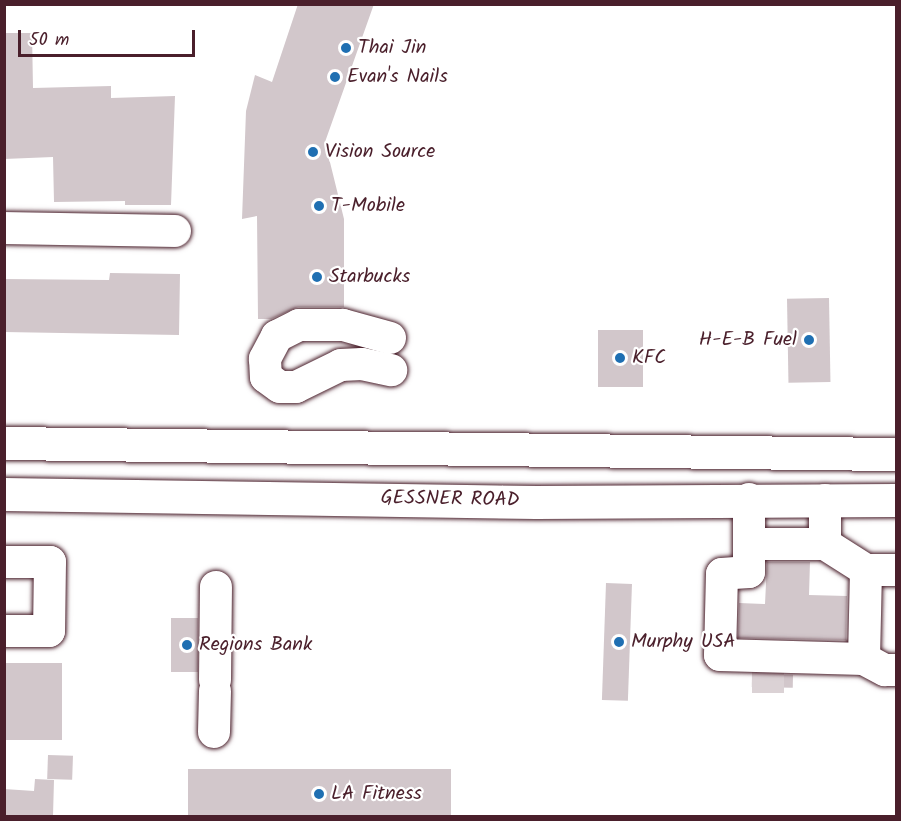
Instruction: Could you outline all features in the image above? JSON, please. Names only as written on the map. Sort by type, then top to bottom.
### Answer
[{"type":"main road","points":[[4,443],[897,454]]},
{"type":"main road","name":"GESSNER ROAD","points":[[4,494],[536,502],[749,499],[897,500]]},
{"type":"lane","points":[[4,228],[175,231]]},
{"type":"lane","points":[[390,338],[343,325],[299,325],[277,336],[265,359],[266,377],[280,387],[296,387],[341,365],[362,364],[391,370]]},
{"type":"lane","points":[[749,499],[749,572],[722,574],[720,656],[738,678],[752,677]]},
{"type":"lane","points":[[825,500],[825,544]]},
{"type":"lane","points":[[749,544],[825,544],[881,570],[851,658],[813,677],[793,677]]},
{"type":"lane","points":[[4,562],[51,562],[49,631],[4,630]]},
{"type":"lane","points":[[214,732],[216,587]]},
{"type":"lane","points":[[720,656],[851,658],[885,670],[897,670]]},
{"type":"building","points":[[298,4],[374,4],[325,142],[344,219],[344,307],[298,307],[271,319],[258,319],[257,216],[242,219],[246,111],[255,75],[272,82]]},
{"type":"building","points":[[4,33],[32,33],[33,88],[111,86],[111,98],[175,96],[171,205],[125,205],[125,201],[54,202],[53,157],[4,159]]},
{"type":"building","points":[[110,273],[180,274],[179,335],[4,332],[4,279],[109,280]]},
{"type":"building","name":"H-E-B Fuel","points":[[829,298],[830,382],[788,383],[787,299]]},
{"type":"building","name":"KFC","points":[[598,330],[643,330],[643,387],[598,387]]},
{"type":"building","points":[[767,562],[810,562],[809,595],[847,596],[846,640],[738,638],[739,603],[765,604]]},
{"type":"building","name":"Murphy USA","points":[[606,583],[632,584],[628,701],[602,700]]},
{"type":"building","name":"Regions Bank","points":[[171,618],[198,618],[198,672],[171,672]]},
{"type":"building","points":[[4,663],[62,663],[62,740],[4,740]]},
{"type":"building","points":[[752,674],[793,675],[793,688],[752,687]]},
{"type":"building","points":[[48,755],[73,756],[72,780],[47,779]]},
{"type":"building","name":"LA Fitness","points":[[188,769],[451,769],[451,816],[188,816]]},
{"type":"building","points":[[35,779],[54,780],[53,816],[4,816],[4,789],[34,791]]},
{"type":"tunnel","points":[[752,677],[793,677]]},
{"type":"place","name":"Thai Jin","points":[[346,48]]},
{"type":"place","name":"Evan's Nails","points":[[335,77]]},
{"type":"place","name":"Vision Source","points":[[313,152]]},
{"type":"place","name":"T-Mobile","points":[[319,206]]},
{"type":"place","name":"Starbucks","points":[[317,277]]},
{"type":"place","name":"H-E-B Fuel","points":[[809,340]]},
{"type":"place","name":"KFC","points":[[620,358]]},
{"type":"place","name":"Murphy USA","points":[[619,642]]},
{"type":"place","name":"Regions Bank","points":[[187,645]]},
{"type":"place","name":"LA Fitness","points":[[319,794]]}]
